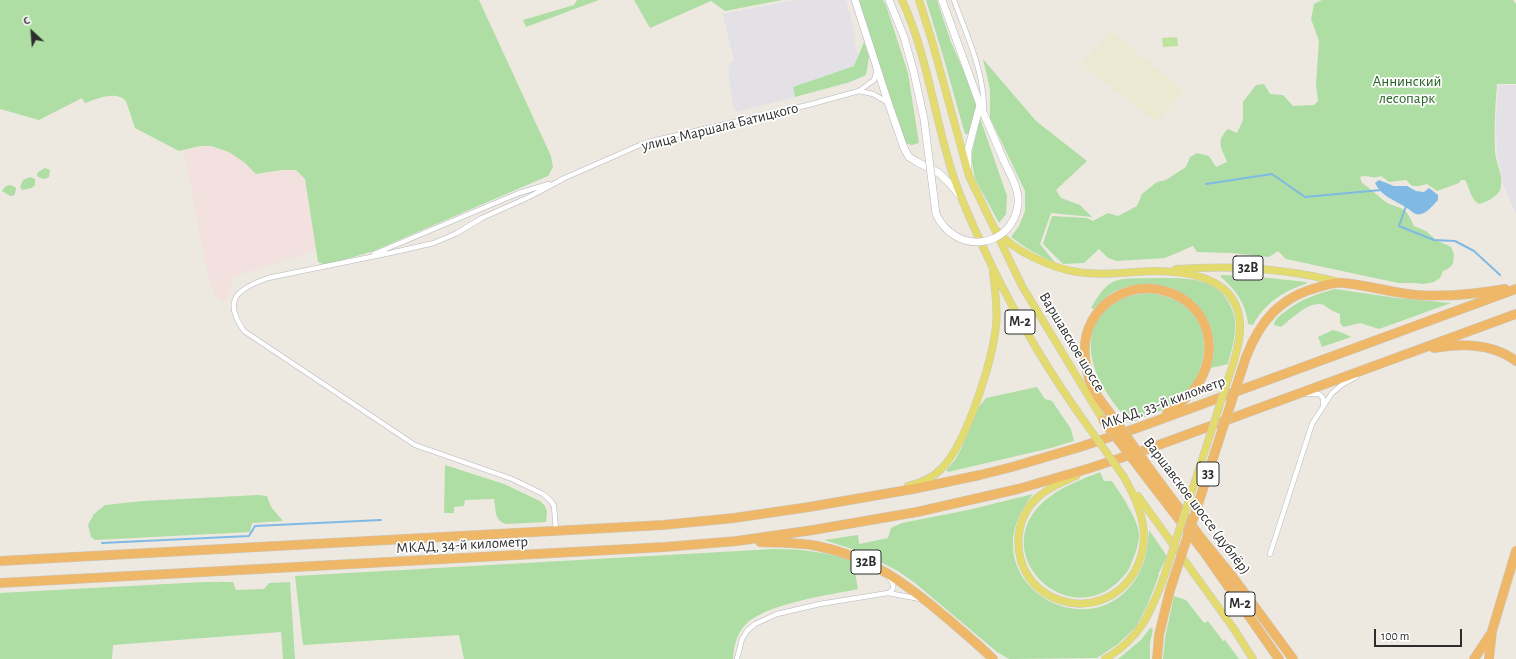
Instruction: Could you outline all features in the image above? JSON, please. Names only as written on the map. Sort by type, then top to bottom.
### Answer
[{"type":"highway","name":"32B","points":[[1341,282],[1399,293],[1436,296],[1483,293],[1516,288]]},
{"type":"highway","name":"33","points":[[1157,659],[1159,635],[1170,590],[1251,345],[1265,321],[1284,302],[1310,289],[1341,282]]},
{"type":"highway","name":"МКАД, 33-й километр","points":[[809,507],[946,483],[1006,469],[1074,449],[1137,428],[1516,288]]},
{"type":"highway","points":[[1095,394],[1086,366],[1086,339],[1089,326],[1096,313],[1106,302],[1119,294],[1133,290],[1148,289],[1176,295],[1187,302],[1196,311],[1204,324],[1208,339],[1209,353],[1201,379],[1193,392],[1182,403],[1167,414],[1137,428]]},
{"type":"highway","points":[[1116,459],[1516,314]]},
{"type":"highway","points":[[1392,359],[1423,350],[1467,345],[1484,347],[1501,352],[1516,361]]},
{"type":"highway","name":"Варшавское шоссе (дублёр)","points":[[1095,394],[1112,416],[1145,469],[1232,576],[1292,657]]},
{"type":"highway","name":"Варшавское шоссе","points":[[1103,420],[1145,469],[1279,658]]},
{"type":"highway","name":"МКАД, 34-й километр","points":[[0,583],[702,545],[813,530],[917,512],[985,498],[1054,479],[1116,459]]},
{"type":"highway","name":"МКАД, 34-й километр","points":[[0,560],[700,522],[809,507]]},
{"type":"highway","name":"32B","points":[[702,545],[758,542],[817,546],[855,557],[884,570],[898,579],[928,602],[982,648]]},
{"type":"highway","points":[[1489,659],[1492,631],[1516,551]]},
{"type":"highway","points":[[1474,659],[1492,631]]},
{"type":"highway","points":[[982,648],[993,659]]},
{"type":"main road","points":[[855,0],[899,137],[909,157],[939,173],[961,198]]},
{"type":"main road","points":[[889,0],[904,37],[914,73],[924,119],[936,214],[946,230],[957,238],[966,242],[977,243],[989,240],[999,235],[1007,228],[1014,217],[1018,204],[1017,193],[980,105],[942,0]]},
{"type":"main road","points":[[902,0],[919,45],[952,170],[961,198]]},
{"type":"main road","name":"Варшавское шоссе","points":[[919,0],[930,34],[969,176],[1022,286],[1103,420]]},
{"type":"main road","points":[[969,176],[968,150],[980,105]]},
{"type":"main road","name":"М-2","points":[[961,198],[974,229],[1024,329],[1086,425],[1257,659]]},
{"type":"main road","points":[[990,221],[999,233],[1026,253],[1059,268],[1094,274],[1152,271]]},
{"type":"main road","points":[[877,496],[915,484],[934,475],[950,460],[956,449],[974,409],[990,360],[996,327],[992,266]]},
{"type":"main road","name":"32B","points":[[1152,271],[1194,268],[1279,270],[1341,282]]},
{"type":"main road","name":"32B","points":[[1105,659],[1121,648],[1139,631],[1152,609],[1163,580],[1238,348],[1240,326],[1236,306],[1231,297],[1217,284],[1198,276],[1180,272],[1152,271]]},
{"type":"main road","name":"Варшавское шоссе (дублёр)","points":[[1062,353],[1095,394]]},
{"type":"main road","points":[[1116,459],[1061,482],[1046,491],[1036,499],[1023,518],[1018,540],[1021,562],[1031,581],[1046,594],[1067,602],[1090,604],[1114,595],[1131,577],[1141,557],[1145,534],[1139,508],[1124,477]]},
{"type":"main road","points":[[1234,629],[1253,659]]},
{"type":"main road","name":"32B","points":[[982,648],[999,659]]},
{"type":"street","points":[[954,0],[981,77],[984,96],[984,114]]},
{"type":"street","name":"улица Маршала Батицкого","points":[[556,530],[554,506],[551,500],[542,494],[512,479],[415,445],[244,330],[236,319],[234,311],[234,302],[238,294],[243,288],[268,278],[423,246],[447,238],[482,218],[529,197],[561,180],[640,145],[800,107],[859,91],[874,80],[878,70]]},
{"type":"street","points":[[859,91],[873,94],[888,102]]},
{"type":"street","name":"улица Маршала Батицкого","points":[[367,257],[519,193],[561,180]]},
{"type":"street","points":[[1270,554],[1306,438],[1312,424],[1332,394],[1343,384],[1379,364]]},
{"type":"street","points":[[1279,401],[1299,395],[1313,393],[1319,394],[1322,398],[1322,407]]},
{"type":"street","points":[[737,659],[742,639],[747,631],[764,619],[777,614],[820,604],[893,591],[894,585],[884,570]]},
{"type":"street","points":[[888,593],[913,597],[928,602]]},
{"type":"shaded area","points":[[795,0],[846,0],[856,37],[855,41],[858,57],[854,66],[793,87],[795,97],[736,112],[732,102],[728,65],[734,61],[723,14]]},
{"type":"shaded area","points":[[1110,31],[1184,90],[1157,123],[1082,64]]},
{"type":"shaded area","points":[[1498,85],[1516,85],[1516,214],[1503,184],[1497,154],[1496,122]]},
{"type":"shaded area","points":[[200,146],[211,146],[229,152],[245,163],[256,174],[282,170],[296,170],[305,179],[316,250],[233,277],[226,302],[216,296],[209,281],[184,151]]},
{"type":"green space","points":[[0,0],[479,0],[551,156],[553,167],[548,176],[371,252],[325,265],[318,262],[305,179],[296,170],[282,170],[256,174],[245,163],[229,152],[211,146],[200,146],[179,151],[135,128],[126,101],[117,96],[106,96],[85,103],[82,98],[39,120],[0,109]]},
{"type":"green space","points":[[577,0],[599,0],[526,27],[523,20],[574,5]]},
{"type":"green space","points":[[634,0],[782,0],[725,11],[711,1],[650,28]]},
{"type":"green space","points":[[857,0],[883,0],[886,5],[908,73],[919,143],[912,145],[905,143]]},
{"type":"green space","points":[[926,0],[937,0],[951,42],[978,104],[969,134],[965,134]]},
{"type":"green space","name":"Аннинский лесопарк","points":[[1322,0],[1513,0],[1516,4],[1516,84],[1497,84],[1495,152],[1500,173],[1501,186],[1496,196],[1479,204],[1472,196],[1465,180],[1461,180],[1459,183],[1437,191],[1427,184],[1412,186],[1406,180],[1389,182],[1381,176],[1360,177],[1362,183],[1385,202],[1404,210],[1409,215],[1414,226],[1426,231],[1436,240],[1451,247],[1454,254],[1453,264],[1448,269],[1443,271],[1440,278],[1434,282],[1423,284],[1398,283],[1286,259],[1278,251],[1269,257],[1231,253],[1197,252],[1193,246],[1165,258],[1117,261],[1108,258],[1099,249],[1084,263],[1063,264],[1043,244],[1052,216],[1087,218],[1093,221],[1108,213],[1118,216],[1137,206],[1142,194],[1157,182],[1166,180],[1186,167],[1190,157],[1197,153],[1209,156],[1216,167],[1227,162],[1221,145],[1222,138],[1228,129],[1237,133],[1243,120],[1243,102],[1256,85],[1264,84],[1270,94],[1283,95],[1293,106],[1314,105],[1318,101],[1316,85],[1319,41],[1311,19],[1314,4]]},
{"type":"green space","points":[[1177,37],[1178,46],[1163,47],[1162,38]]},
{"type":"green space","points":[[864,42],[869,57],[866,75],[850,82],[795,97],[793,87],[854,66]]},
{"type":"green space","points":[[983,59],[1036,121],[1087,161],[1056,190],[1061,198],[1080,205],[1092,217],[1051,213],[1040,244],[1056,264],[1028,249],[1011,237],[1019,226],[1025,211],[1025,191],[990,118],[990,89]]},
{"type":"green space","points":[[980,118],[1007,196],[1006,214],[999,223],[975,179],[971,157]]},
{"type":"green space","points":[[45,168],[50,170],[49,177],[44,179],[38,177],[38,172]]},
{"type":"green space","points":[[30,177],[35,179],[35,185],[32,188],[22,190],[20,187],[23,180]]},
{"type":"green space","points":[[9,185],[16,188],[13,196],[10,196],[2,191]]},
{"type":"green space","points":[[1221,275],[1307,282],[1306,284],[1290,290],[1275,299],[1263,310],[1253,325],[1248,324],[1243,304],[1236,292],[1221,277]]},
{"type":"green space","points":[[1130,278],[1173,278],[1195,280],[1215,287],[1223,294],[1229,303],[1234,315],[1235,332],[1228,364],[1211,368],[1214,345],[1208,322],[1201,309],[1190,299],[1177,291],[1163,286],[1147,284],[1132,286],[1117,290],[1105,298],[1094,309],[1091,308],[1103,290],[1115,281]]},
{"type":"green space","points":[[1335,289],[1397,298],[1451,303],[1379,329],[1360,323],[1343,327],[1340,323],[1340,314],[1324,305],[1319,304],[1307,307],[1281,327],[1274,325],[1278,317],[1297,303]]},
{"type":"green space","points":[[1148,293],[1173,299],[1190,310],[1200,325],[1203,336],[1203,359],[1194,382],[1179,400],[1162,410],[1130,423],[1112,400],[1097,374],[1091,347],[1092,333],[1102,313],[1113,303],[1133,295]]},
{"type":"green space","points":[[1333,330],[1351,337],[1322,347],[1318,337]]},
{"type":"green space","points":[[1037,387],[1045,399],[1052,401],[1071,429],[1074,441],[1051,448],[948,472],[946,470],[955,460],[978,408],[986,398]]},
{"type":"green space","points":[[445,465],[504,484],[540,501],[545,506],[547,512],[546,522],[503,523],[496,514],[494,499],[465,500],[464,506],[454,507],[454,513],[444,513]]},
{"type":"green space","points":[[1100,472],[1104,481],[1112,481],[1133,514],[1139,535],[1136,550],[1127,572],[1106,591],[1083,598],[1061,594],[1042,582],[1029,564],[1024,542],[1029,520],[1048,498],[1073,483]]},
{"type":"green space","points":[[1033,494],[1016,526],[1014,556],[1025,580],[1045,598],[1070,608],[1096,608],[1121,595],[1141,569],[1145,560],[1149,530],[1167,556],[1158,575],[1147,606],[1136,627],[1118,644],[1097,658],[1009,659],[997,652],[915,583],[898,571],[861,552],[824,540],[858,535],[859,544],[888,538],[891,528],[902,523],[968,510]]},
{"type":"green space","points":[[258,495],[267,496],[271,507],[283,521],[252,523],[250,532],[95,540],[91,537],[88,525],[94,514],[105,505],[143,501]]},
{"type":"green space","points":[[774,549],[834,555],[853,561],[858,589],[798,601],[767,611],[754,618],[745,625],[739,633],[733,659],[464,659],[459,635],[303,645],[295,576]]},
{"type":"green space","points":[[203,582],[233,582],[236,590],[264,589],[269,583],[290,582],[295,659],[283,659],[281,632],[113,645],[112,659],[0,659],[0,593]]},
{"type":"green space","points":[[1174,596],[1186,600],[1204,623],[1208,621],[1239,659],[1163,659],[1165,638]]},
{"type":"green space","points":[[1150,628],[1153,629],[1150,643],[1150,659],[1118,659],[1141,640]]},
{"type":"water","points":[[1379,180],[1394,186],[1407,186],[1416,191],[1424,192],[1429,188],[1438,195],[1438,200],[1426,212],[1415,214],[1381,192],[1375,183]]},
{"type":"waterway","points":[[1206,184],[1272,174],[1305,197],[1381,190]]},
{"type":"waterway","points":[[1406,206],[1399,226],[1434,240],[1455,241],[1474,251],[1500,275]]},
{"type":"waterway","points":[[102,543],[249,536],[255,526],[381,520]]}]
